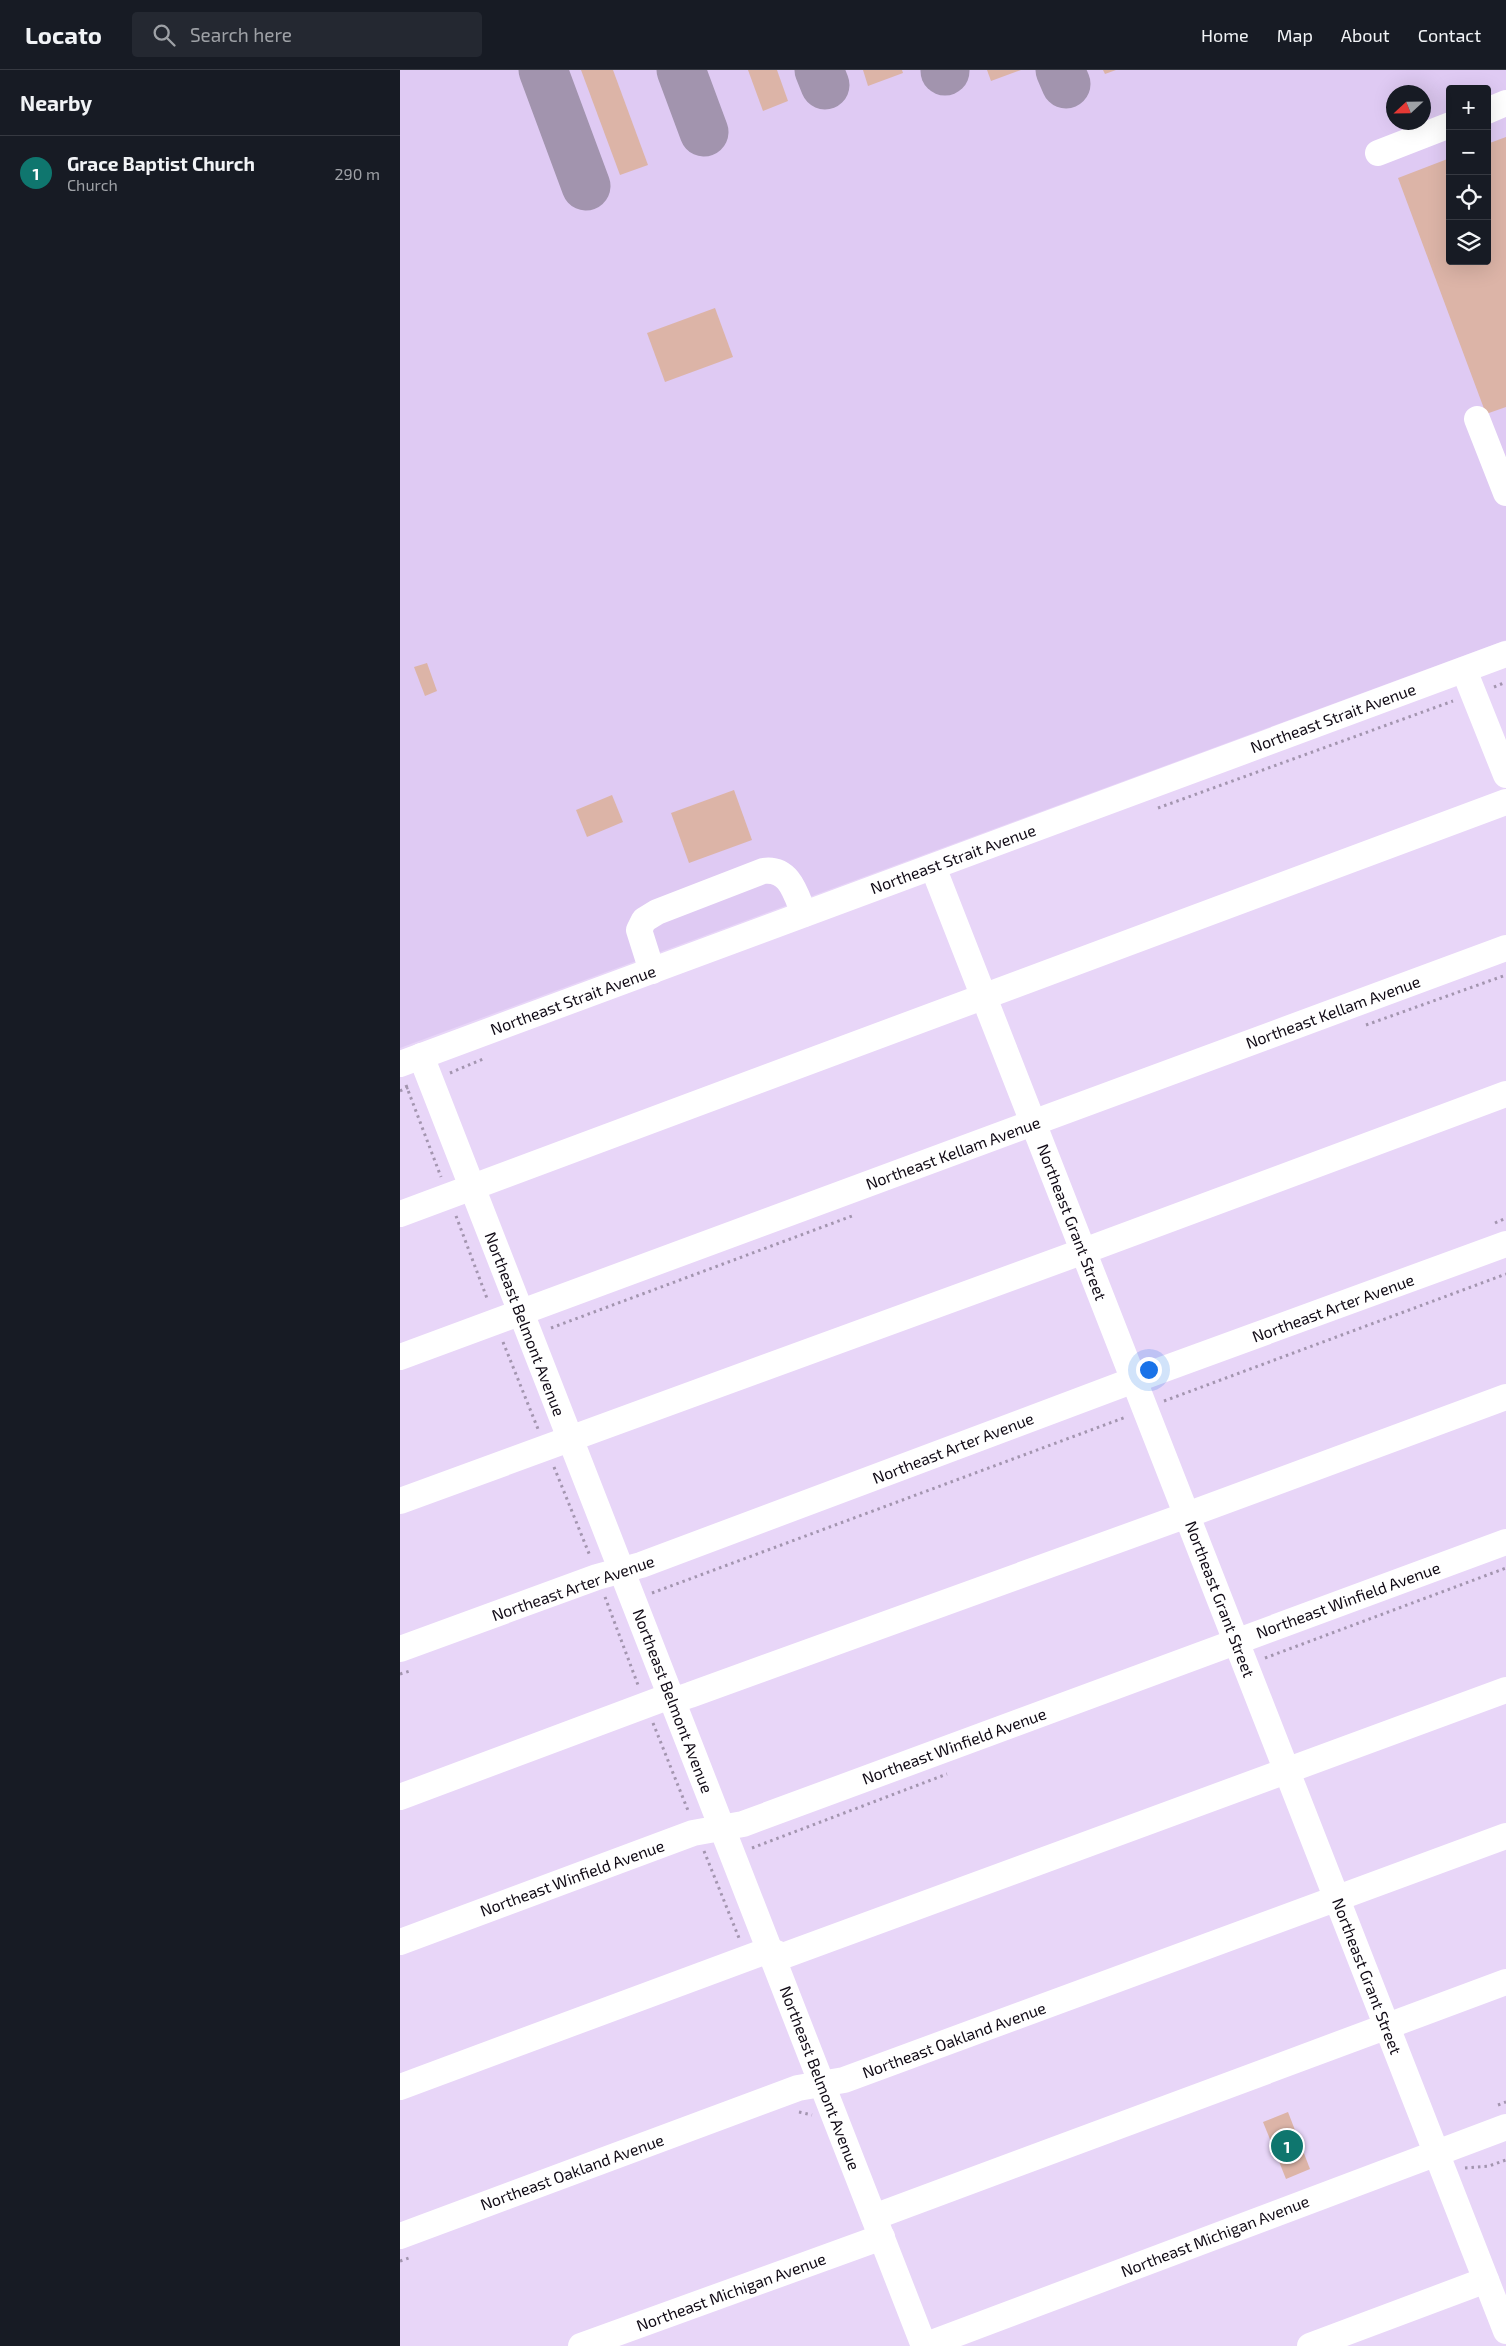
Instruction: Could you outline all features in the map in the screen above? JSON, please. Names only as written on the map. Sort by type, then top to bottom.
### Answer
[{"type":"street","points":[[1491,109],[1506,103]]},
{"type":"street","points":[[1378,153],[1446,127]]},
{"type":"street","points":[[1478,419],[1506,493]]},
{"type":"street","name":"Northeast Strait Avenue","points":[[411,1060],[1506,654]]},
{"type":"street","points":[[1464,670],[1506,775]]},
{"type":"street","points":[[400,1214],[1506,802]]},
{"type":"street","name":"Northeast Grant Street","points":[[934,867],[1506,2331]]},
{"type":"street","points":[[652,971],[639,930],[644,920],[657,912],[763,871],[773,870],[782,874],[790,882],[804,914]]},
{"type":"street","name":"Northeast Kellam Avenue","points":[[400,1357],[1506,948]]},
{"type":"street","name":"Northeast Belmont Avenue","points":[[411,1060],[472,1187],[722,1827],[721,1859],[770,1950],[924,2346]]},
{"type":"street","points":[[400,1501],[1084,1251],[1506,1094]]},
{"type":"street","name":"Northeast Arter Avenue","points":[[400,1650],[597,1577],[650,1562],[1134,1380],[1506,1244]]},
{"type":"street","points":[[400,1797],[670,1696],[681,1698],[1187,1515],[1506,1396]]},
{"type":"street","name":"Northeast Winfield Avenue","points":[[400,1942],[693,1833],[743,1824],[1241,1652],[1506,1542]]},
{"type":"street","points":[[400,2087],[770,1950],[783,1956],[1506,1690]]},
{"type":"street","name":"Northeast Oakland Avenue","points":[[400,2236],[798,2088],[844,2080],[1506,1836]]},
{"type":"street","name":"Northeast Michigan Avenue","points":[[581,2346],[1386,2025],[1506,1982]]},
{"type":"street","name":"Northeast Michigan Avenue","points":[[924,2346],[1506,2126]]},
{"type":"street","points":[[1310,2346],[1486,2280]]},
{"type":"path","points":[[1155,810],[1506,682]]},
{"type":"path","points":[[1360,1027],[1506,974]]},
{"type":"path","points":[[507,1352],[533,1342],[543,1331],[862,1212]]},
{"type":"path","points":[[609,1608],[1146,1410],[1506,1274]]},
{"type":"path","points":[[1241,1652],[1506,1568]]},
{"type":"path","points":[[721,1859],[954,1772]]},
{"type":"shaded area","points":[[400,70],[1506,70],[1506,640],[400,1048]]},
{"type":"building","points":[[581,70],[613,70],[648,165],[620,175]]},
{"type":"building","points":[[748,70],[777,70],[788,101],[763,111]]},
{"type":"building","points":[[863,70],[902,70],[903,73],[868,86]]},
{"type":"building","points":[[987,70],[1021,70],[991,81]]},
{"type":"building","points":[[1103,70],[1116,70],[1105,74]]},
{"type":"building","points":[[1506,137],[1506,407],[1486,414],[1398,178],[1446,160],[1446,265],[1491,265],[1491,143]]},
{"type":"building","points":[[715,308],[733,357],[665,382],[647,333]]},
{"type":"building","points":[[427,663],[437,691],[425,696],[414,667]]},
{"type":"building","points":[[734,790],[752,840],[689,863],[671,813]]},
{"type":"building","points":[[612,795],[623,822],[587,837],[576,810]]},
{"type":"building","points":[[1288,2112],[1310,2169],[1286,2179],[1263,2122]]},
{"type":"taxiway","points":[[543,70],[586,186]]},
{"type":"taxiway","points":[[681,70],[704,132]]},
{"type":"taxiway","points":[[819,70],[825,85]]},
{"type":"taxiway","points":[[1060,70],[1066,84]]},
{"type":"place","name":"Grace Baptist Church","points":[[1287,2146]]}]
